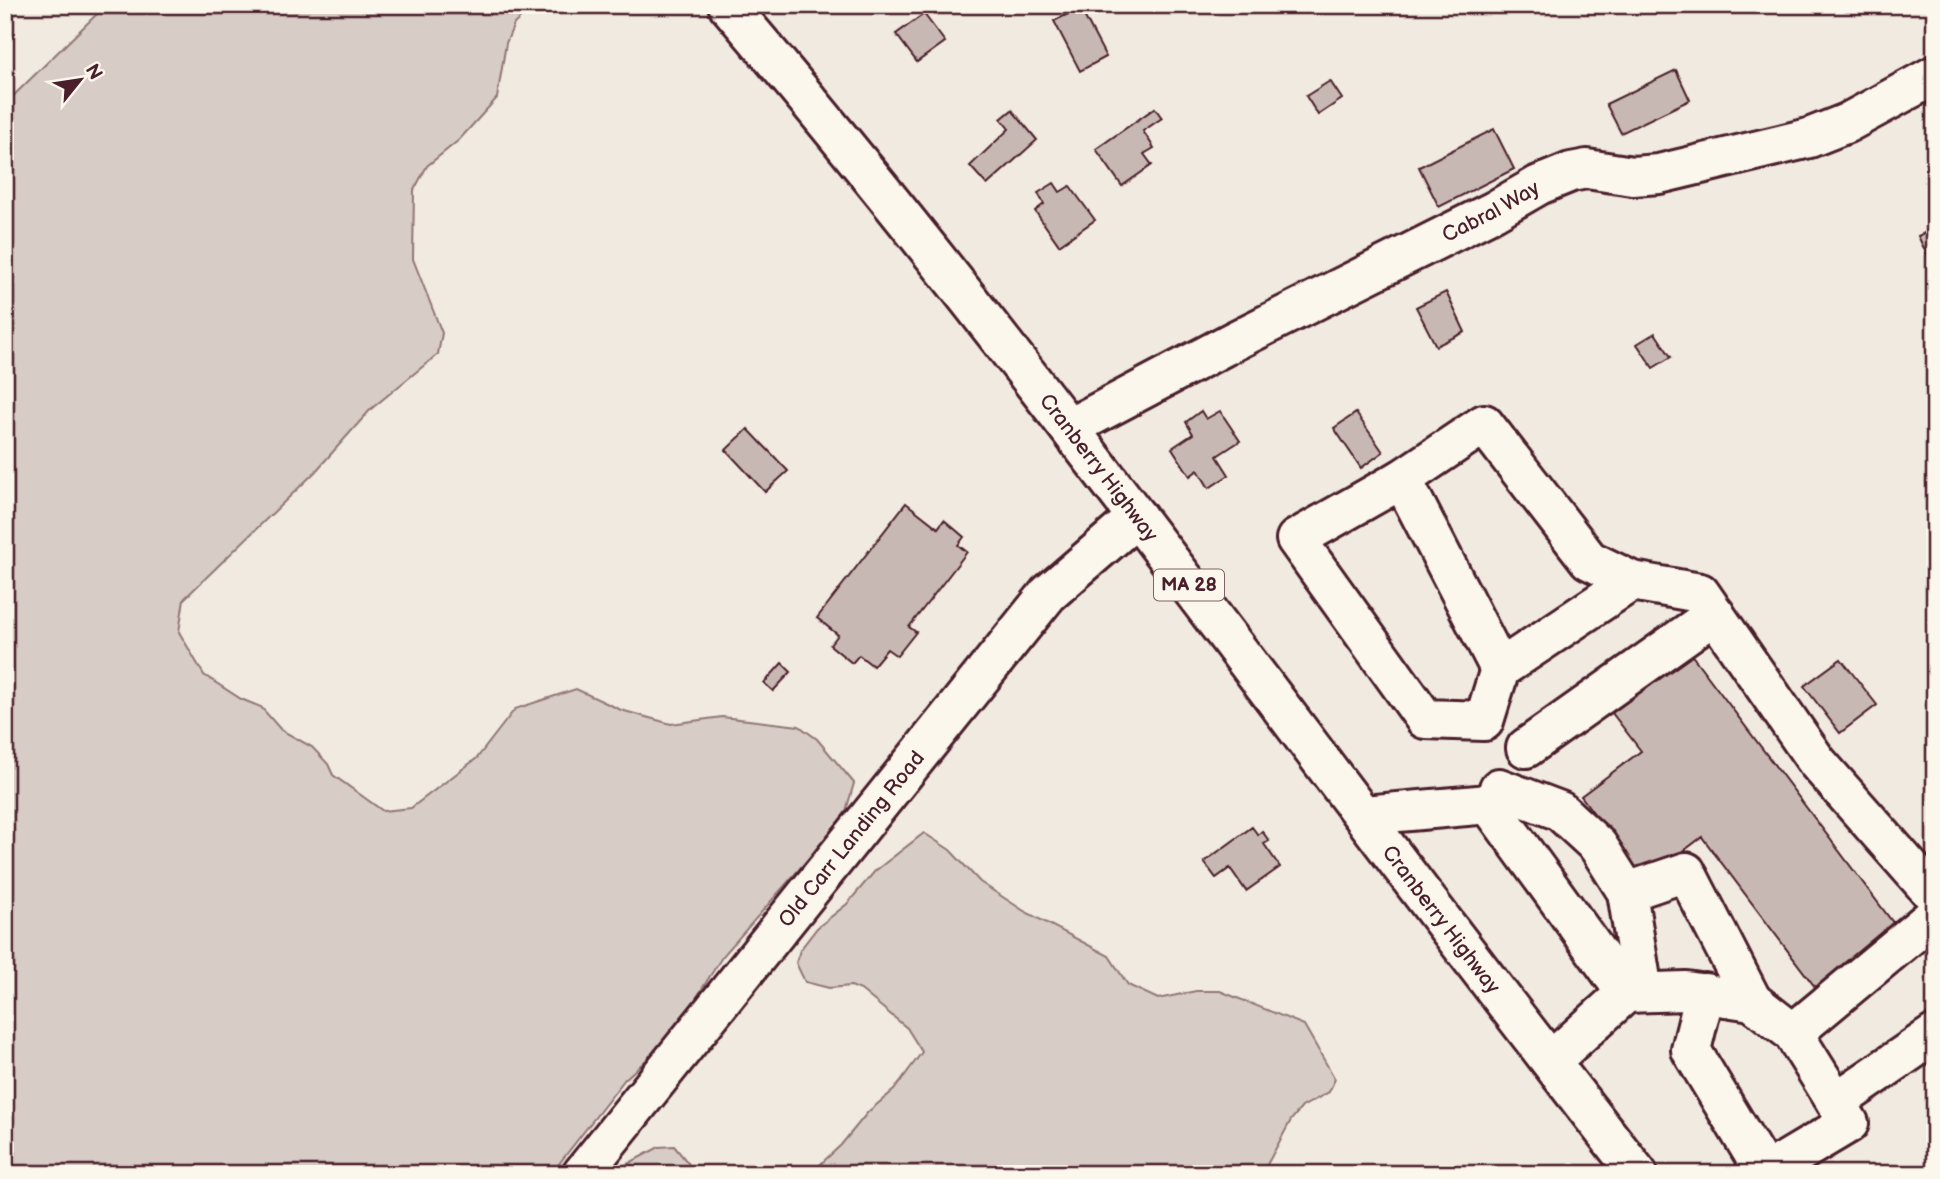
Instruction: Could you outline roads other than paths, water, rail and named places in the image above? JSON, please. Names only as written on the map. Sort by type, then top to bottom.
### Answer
[{"type":"street","name":"Cranberry Highway","points":[[728,5],[964,292],[1638,1174]]},
{"type":"street","name":"Cabral Way","points":[[1069,428],[1234,341],[1494,211],[1539,185],[1587,169],[1633,176],[1659,174],[1809,138],[1847,123],[1935,75]]},
{"type":"street","points":[[1526,748],[1484,721],[1425,719],[1296,539],[1402,479],[1484,424],[1589,560],[1632,581],[1700,593],[1817,762],[1935,895]]},
{"type":"street","points":[[1402,479],[1500,669]]},
{"type":"street","name":"Old Carr Landing Road","points":[[582,1174],[1048,594],[1137,517]]},
{"type":"street","points":[[1484,721],[1500,669],[1632,581]]},
{"type":"street","points":[[1494,796],[1526,748],[1715,614]]},
{"type":"street","points":[[1494,796],[1634,992]]},
{"type":"street","points":[[1364,815],[1494,796],[1560,811],[1598,846],[1627,892],[1634,992]]},
{"type":"street","points":[[1627,892],[1686,872],[1752,1001],[1793,1034],[1849,1123],[1765,1173],[1691,1050],[1705,993]]},
{"type":"street","points":[[1793,1034],[1935,915]]},
{"type":"street","points":[[1551,1061],[1634,992],[1686,991],[1752,1001]]},
{"type":"street","points":[[1836,1102],[1935,1034]]}]
